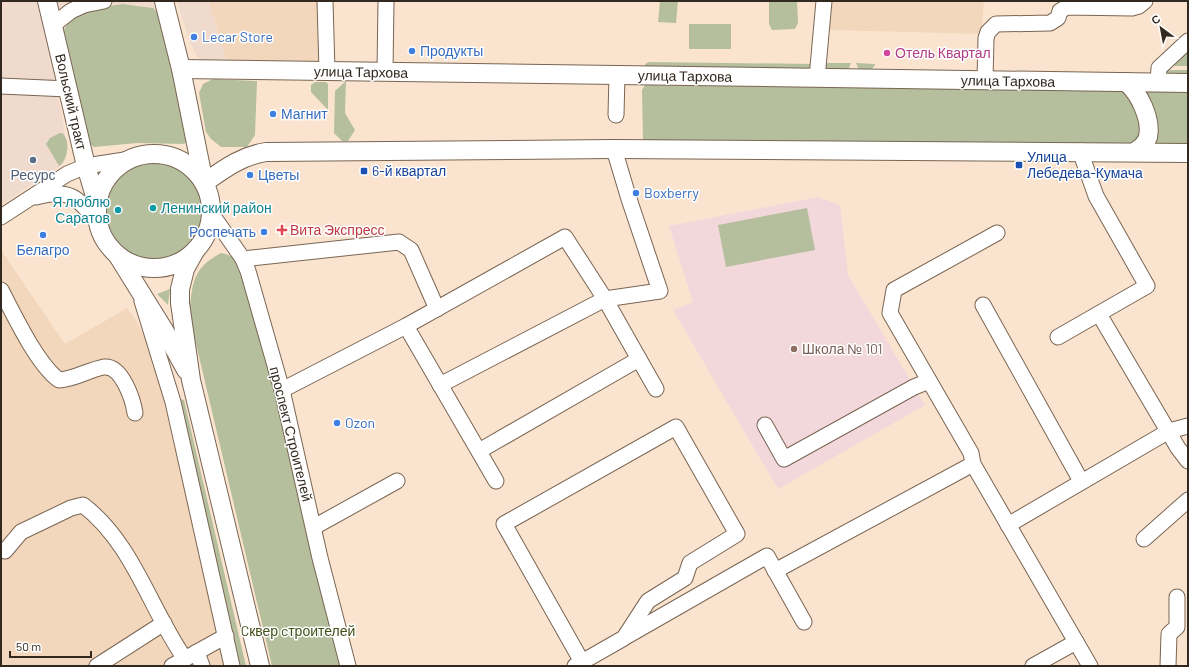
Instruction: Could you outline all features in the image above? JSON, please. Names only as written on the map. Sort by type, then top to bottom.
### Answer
[{"type":"main road","name":"Вольский тракт","points":[[47,1],[86,166],[97,203]]},
{"type":"main road","points":[[164,1],[181,69],[204,183],[210,197],[211,213],[209,227],[185,269],[180,289],[180,303],[191,380],[260,666]]},
{"type":"main road","name":"улица Тархова","points":[[181,69],[1188,83]]},
{"type":"main road","points":[[1126,82],[1139,96],[1148,127],[1148,137],[1145,143],[1136,151]]},
{"type":"main road","points":[[204,183],[230,164],[243,157],[266,152],[614,149],[1136,151],[1188,153]]},
{"type":"main road","points":[[191,380],[164,330],[117,256],[101,235],[97,222],[97,203],[101,189],[108,176],[119,166],[131,159],[154,154],[172,157],[188,166],[204,183]]},
{"type":"main road","points":[[117,256],[133,264],[151,268],[175,264],[195,251]]},
{"type":"street","points":[[53,25],[84,3],[104,1]]},
{"type":"street","points":[[325,1],[327,71]]},
{"type":"street","points":[[385,72],[386,1]]},
{"type":"street","points":[[817,78],[824,1]]},
{"type":"street","points":[[985,80],[986,38],[988,32],[996,24],[1050,23],[1058,18],[1060,11],[1067,7],[1132,8],[1139,6],[1145,1]]},
{"type":"street","points":[[1158,82],[1159,68],[1188,41]]},
{"type":"street","points":[[616,115],[617,75]]},
{"type":"street","points":[[1,86],[68,89]]},
{"type":"street","points":[[440,385],[604,299],[660,291],[629,200],[614,149]]},
{"type":"street","points":[[1058,336],[1147,286],[1096,196],[1080,151]]},
{"type":"street","points":[[3,215],[62,177],[86,166],[131,159]]},
{"type":"street","points":[[28,200],[53,193],[72,196],[85,206],[97,222]]},
{"type":"street","name":"проспект Строителей","points":[[211,213],[243,259],[282,390],[320,558],[348,666]]},
{"type":"street","points":[[996,233],[894,290],[890,313],[971,453],[973,464],[1090,666]]},
{"type":"street","points":[[282,390],[406,326],[565,237],[604,299],[656,389]]},
{"type":"street","points":[[243,259],[399,242],[411,250],[437,309]]},
{"type":"street","points":[[1,290],[7,314],[51,375],[58,380],[67,380],[105,367],[111,369],[119,374],[132,396],[136,413]]},
{"type":"street","points":[[139,291],[173,402],[232,666]]},
{"type":"street","points":[[983,305],[1082,481]]},
{"type":"street","points":[[1099,314],[1178,448],[1188,461]]},
{"type":"street","points":[[406,326],[496,481]]},
{"type":"street","points":[[479,451],[639,359]]},
{"type":"street","points":[[765,425],[784,459],[914,387],[929,381]]},
{"type":"street","points":[[1008,524],[1169,431],[1188,426]]},
{"type":"street","points":[[624,638],[648,601],[685,578],[690,563],[737,534],[676,427],[504,524],[578,664],[624,638],[767,556],[804,622]]},
{"type":"street","points":[[775,571],[973,464]]},
{"type":"street","points":[[314,527],[397,481]]},
{"type":"street","points":[[1144,538],[1188,500]]},
{"type":"street","points":[[5,551],[21,532],[72,508],[83,505],[98,516],[115,538],[153,601],[164,623],[194,659]]},
{"type":"street","points":[[1168,666],[1169,634],[1181,631],[1177,596]]},
{"type":"street","points":[[96,666],[164,623]]},
{"type":"street","points":[[172,666],[194,659],[226,636]]},
{"type":"street","points":[[1034,666],[1076,642]]},
{"type":"shaded area","points":[[1,1],[37,1],[58,94],[67,147],[66,157],[63,164],[1,205]]},
{"type":"shaded area","points":[[57,1],[157,1],[160,14],[153,8],[123,4],[85,10],[63,33]]},
{"type":"shaded area","points":[[177,1],[209,1],[227,62],[204,61],[197,57],[189,40]]},
{"type":"shaded area","points":[[209,1],[329,1],[330,64],[227,62]]},
{"type":"shaded area","points":[[830,1],[984,1],[981,34],[829,30]]},
{"type":"shaded area","name":"Школа № 101","points":[[818,197],[840,205],[848,275],[925,405],[778,489],[673,310],[693,302],[669,226]]},
{"type":"shaded area","points":[[1,250],[65,344],[127,308],[136,320],[154,357],[163,385],[227,666],[1,666]]},
{"type":"green space","points":[[660,1],[678,1],[676,23],[658,22]]},
{"type":"green space","points":[[769,1],[797,1],[798,23],[795,29],[772,30],[769,24]]},
{"type":"green space","points":[[123,4],[153,8],[160,14],[188,141],[184,144],[137,143],[94,147],[89,143],[63,33],[73,18],[80,14],[96,8]]},
{"type":"green space","points":[[689,24],[731,24],[731,49],[689,49]]},
{"type":"green space","points":[[1188,53],[1188,66],[1165,66]]},
{"type":"green space","points":[[649,62],[814,64],[809,70],[645,68],[645,64]]},
{"type":"green space","points":[[823,63],[851,63],[848,70],[828,70]]},
{"type":"green space","points":[[856,63],[875,65],[871,70],[859,70]]},
{"type":"green space","points":[[1164,70],[1188,70],[1188,76],[1166,74]]},
{"type":"green space","points":[[213,79],[257,81],[255,135],[247,147],[221,147],[211,139],[206,132],[199,93],[203,84]]},
{"type":"green space","points":[[346,81],[345,113],[355,130],[348,141],[342,141],[334,133],[335,91]]},
{"type":"green space","points":[[315,82],[326,82],[328,84],[328,110],[311,92],[311,85]]},
{"type":"green space","points":[[645,85],[1126,91],[1144,124],[1137,141],[1129,144],[643,141],[642,90]]},
{"type":"green space","points":[[1147,92],[1188,92],[1188,146],[1164,146],[1156,142],[1153,138],[1143,94]]},
{"type":"green space","points":[[60,133],[65,136],[67,140],[67,150],[65,159],[59,166],[46,144],[50,138]]},
{"type":"green space","points":[[154,162],[173,166],[189,176],[199,192],[203,211],[199,230],[189,246],[173,256],[154,260],[135,256],[119,246],[109,230],[105,211],[109,192],[119,176],[135,166]]},
{"type":"green space","points":[[807,208],[815,250],[726,267],[718,225]]},
{"type":"green space","name":"Cквер cтроителей","points":[[221,253],[234,259],[241,271],[276,393],[341,666],[272,666],[189,314],[191,294],[195,278],[204,265]]},
{"type":"green space","points":[[170,289],[168,305],[157,294]]},
{"type":"green space","points":[[180,399],[184,400],[246,666],[238,666],[177,401]]},
{"type":"place","name":"Lecar Store","points":[[194,37]]},
{"type":"place","name":"Продукты","points":[[412,51]]},
{"type":"place","name":"Отель Квартал","points":[[887,53]]},
{"type":"place","name":"Магнит","points":[[273,114]]},
{"type":"place","name":"Ресурс","points":[[33,160]]},
{"type":"place","name":"Улица Лебедева-Кумача","points":[[1019,165]]},
{"type":"place","name":"6-й квартал","points":[[364,171]]},
{"type":"place","name":"Цветы","points":[[250,175]]},
{"type":"place","name":"Boxberry","points":[[636,193]]},
{"type":"place","name":"Ленинский район","points":[[153,208]]},
{"type":"place","name":"Я люблю Саратов","points":[[118,210]]},
{"type":"place","name":"Вита Экспресс","points":[[282,230]]},
{"type":"place","name":"Роспечать","points":[[264,232]]},
{"type":"place","name":"Белагро","points":[[43,235]]},
{"type":"place","name":"Школа № 101","points":[[794,349]]},
{"type":"place","name":"Ozon","points":[[337,423]]}]
